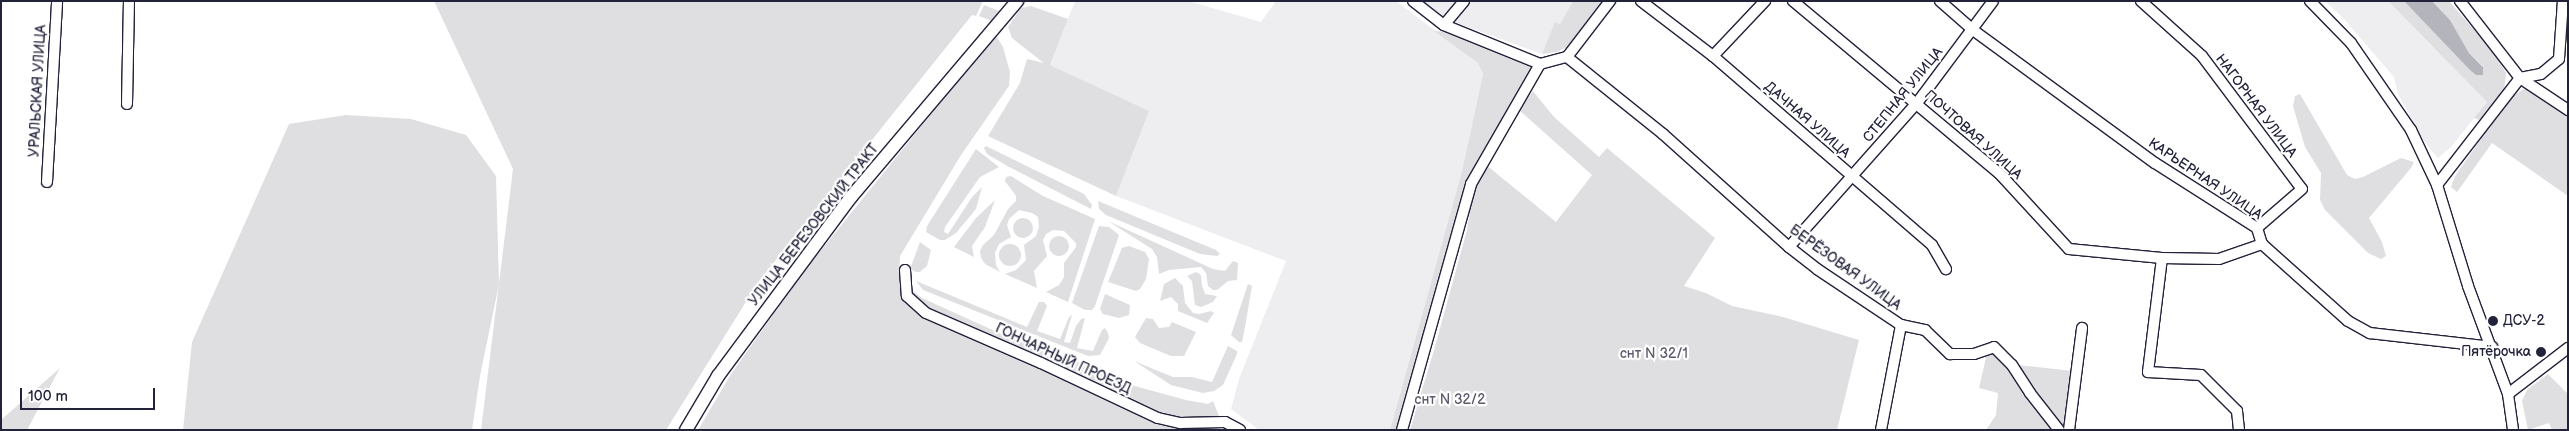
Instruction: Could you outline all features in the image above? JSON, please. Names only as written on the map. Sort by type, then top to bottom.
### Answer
[{"type":"main road","name":"УЛИЦА БЕРЕЗОВСКИЙ ТРАКТ","points":[[686,430],[718,376],[851,197],[1017,1]]},
{"type":"street","name":"УРАЛЬСКАЯ УЛИЦА","points":[[47,182],[57,1]]},
{"type":"street","points":[[128,104],[129,1]]},
{"type":"street","points":[[1413,1],[1444,24],[1540,64],[1567,58],[1610,1]]},
{"type":"street","points":[[1444,24],[1464,1]]},
{"type":"street","name":"ДАЧНАЯ УЛИЦА","points":[[1641,1],[1713,56],[1932,245],[1946,269]]},
{"type":"street","points":[[1713,56],[1765,1]]},
{"type":"street","name":"ПОЧТОВАЯ УЛИЦА","points":[[1793,1],[1999,173],[2070,249],[2162,258],[2219,259],[2262,244]]},
{"type":"street","name":"КАРЬЕРНАЯ УЛИЦА","points":[[1940,1],[1973,30],[2155,163],[2257,228],[2262,244]]},
{"type":"street","name":"СТЕПНАЯ УЛИЦА","points":[[1789,247],[1854,177],[1917,103],[1993,1]]},
{"type":"street","name":"НАГОРНАЯ УЛИЦА","points":[[2140,1],[2202,56],[2302,189],[2257,228]]},
{"type":"street","points":[[2310,1],[2351,43],[2411,130],[2437,185],[2468,286],[2508,394],[2513,430]]},
{"type":"street","points":[[2460,1],[2520,78],[2568,110]]},
{"type":"street","points":[[2437,185],[2520,78],[2541,74],[2559,59],[2563,1]]},
{"type":"street","name":"БЕРЁЗОВАЯ УЛИЦА","points":[[1567,58],[1663,134],[1789,247],[1901,325],[1926,330],[1950,354],[1974,354],[1994,347],[2012,365],[2030,393],[2059,430]]},
{"type":"street","points":[[1402,430],[1471,184],[1540,64]]},
{"type":"street","points":[[2262,244],[2348,321],[2370,333],[2492,347]]},
{"type":"street","points":[[2162,258],[2148,372],[2200,375],[2237,411],[2239,430]]},
{"type":"street","name":"ГОНЧАРНЫЙ ПРОЕЗД","points":[[905,270],[908,296],[926,313],[1041,363],[1158,418],[1180,423],[1225,422],[1240,430]]},
{"type":"street","points":[[1881,430],[1901,325]]},
{"type":"street","points":[[2069,430],[2082,328]]},
{"type":"street","points":[[2508,394],[2568,348]]},
{"type":"shaded area","points":[[1075,1],[1188,1],[1261,22],[1276,1],[1396,1],[1478,63],[1483,74],[1462,171],[1390,430],[1259,430],[1231,409],[1239,379],[1286,261],[1116,196],[1148,111],[1050,65]]},
{"type":"shaded area","points":[[1422,1],[1573,1],[1560,24],[1556,22],[1542,54],[1443,18]]},
{"type":"shaded area","points":[[2325,1],[2388,1],[2487,102],[2451,147],[2438,158],[2424,141],[2398,94],[2394,77],[2343,18]]},
{"type":"shaded area","points":[[2404,1],[2432,1],[2450,20],[2469,53],[2483,67],[2483,75],[2476,75],[2470,70]]},
{"type":"green space","points":[[434,1],[982,1],[982,3],[976,16],[972,15],[759,281],[666,430],[481,430],[513,169]]},
{"type":"green space","points":[[1573,1],[1606,1],[1573,44],[1557,52],[1542,54],[1555,22],[1560,24]]},
{"type":"green space","points":[[2388,1],[2404,1],[2476,75],[2483,66],[2469,53],[2450,20],[2432,1],[2449,1],[2496,55],[2506,73],[2504,92],[2482,121],[2474,118],[2487,102]]},
{"type":"green space","points":[[984,5],[999,11],[992,21],[979,16]]},
{"type":"green space","points":[[1031,6],[1068,19],[1050,65],[1149,111],[1116,196],[988,136],[1020,83],[1027,59],[1044,63],[1012,38],[1008,27],[1021,8]]},
{"type":"green space","points":[[1434,31],[1454,32],[1534,65],[1467,185],[1398,430],[1390,430],[1462,171],[1483,74],[1478,63]]},
{"type":"green space","points":[[997,37],[1003,47],[1010,72],[1009,86],[961,155],[900,256],[899,280],[922,298],[997,332],[1093,368],[1120,382],[1186,400],[1208,404],[1213,401],[1219,416],[1216,420],[1204,430],[698,430],[731,374],[806,269],[990,41]]},
{"type":"green space","points":[[2527,87],[2568,114],[2568,196],[2492,143],[2457,192],[2451,187],[2455,176],[2510,98]]},
{"type":"green space","name":"снт N 32/1","points":[[1533,91],[1554,117],[1599,157],[1607,148],[1715,238],[1684,286],[1706,293],[1732,306],[1783,317],[1859,340],[1837,430],[1410,430],[1467,230],[1473,191],[1485,164],[1556,222],[1592,175],[1519,110]]},
{"type":"green space","points":[[2300,94],[2347,175],[2355,179],[2363,177],[2401,158],[2414,162],[2369,218],[2382,242],[2386,256],[2381,259],[2368,253],[2325,210],[2320,200],[2321,173],[2305,147],[2293,106],[2295,96]]},
{"type":"green space","points":[[346,115],[411,119],[466,135],[496,176],[499,284],[480,376],[472,430],[183,430],[192,342],[289,124]]},
{"type":"green space","points":[[986,146],[1084,194],[1092,205],[1091,209],[987,154],[984,148]]},
{"type":"green space","points":[[976,149],[999,167],[980,177],[945,227],[944,232],[948,234],[972,197],[982,187],[976,209],[956,233],[945,240],[940,240],[926,232],[927,226]]},
{"type":"green space","points":[[1011,176],[1043,196],[1095,219],[1068,302],[1046,292],[1059,285],[1064,277],[1064,263],[1076,247],[1076,243],[1064,231],[1053,230],[1046,234],[1043,240],[1047,256],[1034,271],[1037,288],[1005,274],[1016,270],[1026,260],[1024,245],[1036,236],[1039,227],[1038,217],[1032,213],[1019,210],[1009,219],[1007,225],[1011,237],[999,244],[995,253],[996,265],[1000,272],[985,264],[981,258],[980,251],[983,245],[994,235],[1008,209],[1016,201],[1016,196],[1005,181],[1006,177]]},
{"type":"green space","points":[[995,200],[985,227],[972,246],[974,257],[954,247],[976,218]]},
{"type":"green space","points":[[1098,201],[1216,250],[1220,254],[1217,256],[1200,254],[1106,215],[1099,209]]},
{"type":"green space","points":[[1023,218],[1030,221],[1033,228],[1030,235],[1023,238],[1016,235],[1013,228],[1016,221]]},
{"type":"green space","points":[[1108,221],[1213,269],[1225,271],[1233,261],[1238,263],[1237,280],[1228,281],[1217,290],[1213,290],[1208,286],[1206,273],[1201,267],[1169,270],[1159,274],[1157,257],[1152,249]]},
{"type":"green space","points":[[1099,226],[1109,227],[1119,235],[1095,306],[1092,310],[1085,310],[1072,303]]},
{"type":"green space","points":[[1059,236],[1066,239],[1069,246],[1066,253],[1059,256],[1052,253],[1049,246],[1052,239]]},
{"type":"green space","points":[[920,242],[931,250],[927,266],[920,272],[916,272],[910,269]]},
{"type":"green space","points":[[1010,244],[1018,247],[1021,255],[1018,263],[1010,266],[1002,263],[999,255],[1002,247]]},
{"type":"green space","points":[[1129,246],[1145,252],[1149,259],[1146,279],[1140,289],[1136,291],[1108,282],[1122,248]]},
{"type":"green space","points":[[1196,272],[1201,275],[1205,294],[1217,296],[1213,302],[1201,307],[1195,305],[1192,281],[1187,276]]},
{"type":"green space","points":[[1175,278],[1183,286],[1185,303],[1193,313],[1199,314],[1211,311],[1214,313],[1207,323],[1178,311],[1178,304],[1171,297],[1160,301],[1164,284]]},
{"type":"green space","points":[[916,281],[1027,327],[1039,302],[1044,302],[1047,306],[1037,331],[1060,339],[1069,317],[1072,315],[1064,342],[1070,343],[1076,326],[1081,319],[1085,318],[1077,348],[1093,351],[1102,330],[1105,328],[1109,338],[1100,355],[1088,356],[923,290]]},
{"type":"green space","points":[[1248,284],[1252,286],[1242,342],[1239,342],[1231,335]]},
{"type":"green space","points":[[1105,294],[1130,305],[1129,315],[1119,318],[1103,314],[1100,309]]},
{"type":"green space","points":[[1146,318],[1153,319],[1159,328],[1169,327],[1172,322],[1196,332],[1184,356],[1171,356],[1140,343],[1135,337]]},
{"type":"green space","points":[[1228,346],[1237,351],[1237,354],[1223,385],[1214,391],[1203,393],[1171,385],[1134,361],[1173,377],[1192,377],[1212,382]]},
{"type":"green space","points":[[1994,350],[2010,366],[2056,430],[1986,430],[1996,415],[1998,393],[1979,388],[1987,353]]},
{"type":"green space","points":[[2017,365],[2073,371],[2067,426],[2056,423]]},
{"type":"green space","points":[[60,368],[27,430],[1,430],[1,420]]},
{"type":"green space","points":[[2548,374],[2568,394],[2568,430],[2552,430],[2549,423],[2528,430],[2522,401],[2527,390]]},
{"type":"place","name":"ДСУ-2","points":[[2493,321]]},
{"type":"place","name":"Пятёрочка","points":[[2541,352]]},
{"type":"park label","name":"снт N 32/2","points":[[1450,400]]}]
